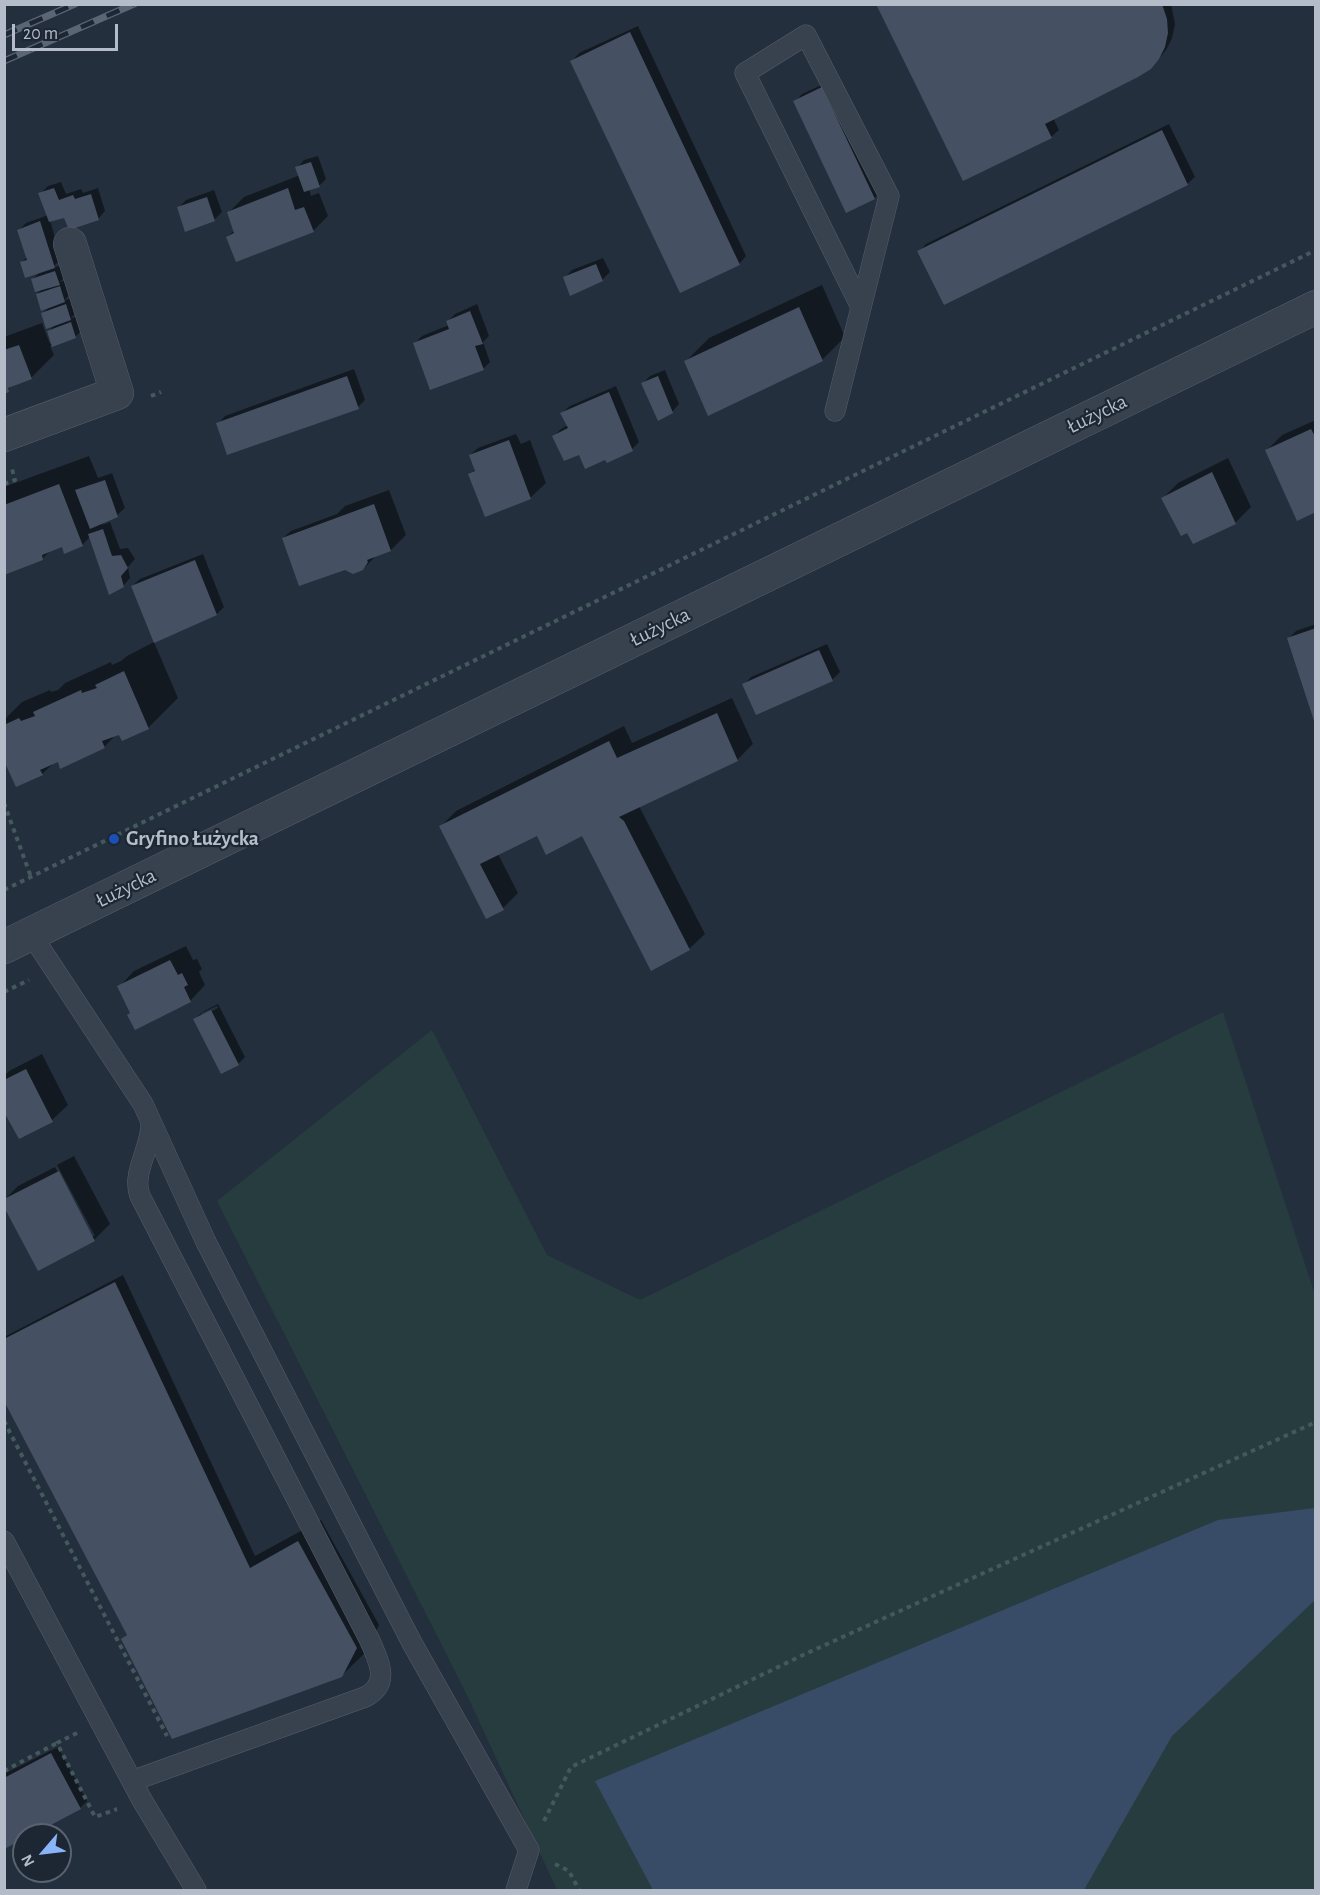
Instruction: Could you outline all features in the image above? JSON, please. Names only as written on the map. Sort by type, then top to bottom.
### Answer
[{"type":"street","points":[[4,435],[117,393],[70,244]]},
{"type":"street","name":"Łużycka","points":[[18,941],[1316,307]]},
{"type":"lane","points":[[835,411],[890,196],[806,35],[745,74],[861,307]]},
{"type":"lane","points":[[18,941],[142,1104],[206,1242],[412,1643],[529,1850],[516,1890]]},
{"type":"lane","points":[[132,1781],[365,1697],[374,1693],[381,1679],[379,1663],[370,1641],[140,1196],[137,1186],[151,1135],[151,1123]]},
{"type":"lane","points":[[4,1541],[132,1781],[196,1890]]},
{"type":"path","points":[[4,890],[1316,250]]},
{"type":"path","points":[[4,803],[31,877]]},
{"type":"path","points":[[4,1421],[167,1736]]},
{"type":"path","points":[[579,1890],[569,1871],[529,1850],[571,1767],[803,1655],[1316,1422]]},
{"type":"path","points":[[4,1771],[80,1731]]},
{"type":"path","points":[[57,1743],[95,1816],[119,1808]]},
{"type":"green space","points":[[1223,1012],[1315,1295],[1315,1890],[557,1890],[467,1695],[217,1201],[432,1030],[547,1255],[640,1300]]},
{"type":"water","points":[[1315,1508],[1315,1600],[1172,1736],[1084,1890],[653,1890],[595,1781],[1218,1520]]},
{"type":"building","points":[[876,4],[1162,4],[1167,19],[1168,33],[1165,47],[1151,69],[1045,124],[1052,138],[963,181]]},
{"type":"building","points":[[630,32],[740,265],[680,293],[570,61]]},
{"type":"building","points":[[822,87],[875,199],[846,213],[793,101]]},
{"type":"building","points":[[1162,130],[1188,185],[944,305],[917,251]]},
{"type":"building","points":[[311,162],[320,187],[304,192],[295,167]]},
{"type":"building","points":[[54,188],[59,200],[73,195],[75,199],[91,194],[99,220],[69,230],[64,218],[49,222],[38,193]]},
{"type":"building","points":[[288,188],[295,210],[304,207],[314,232],[236,262],[226,237],[234,233],[227,212]]},
{"type":"building","points":[[207,197],[215,221],[185,232],[177,207]]},
{"type":"building","points":[[40,221],[55,268],[25,278],[20,262],[27,260],[17,230]]},
{"type":"building","points":[[596,264],[603,281],[570,296],[563,277]]},
{"type":"building","points":[[55,271],[60,285],[35,292],[31,279]]},
{"type":"building","points":[[60,286],[65,302],[41,311],[36,294]]},
{"type":"building","points":[[66,304],[71,320],[46,329],[41,313]]},
{"type":"building","points":[[799,307],[823,361],[708,416],[684,361]]},
{"type":"building","points":[[470,311],[483,344],[475,346],[484,370],[430,390],[413,343],[449,329],[446,321]]},
{"type":"building","points":[[71,322],[76,338],[52,347],[47,331]]},
{"type":"building","points":[[19,345],[32,379],[8,388],[9,392],[4,394],[4,350]]},
{"type":"building","points":[[347,376],[359,409],[227,455],[216,423]]},
{"type":"building","points":[[658,376],[673,413],[658,421],[641,383]]},
{"type":"building","points":[[609,392],[633,451],[607,463],[605,460],[585,469],[579,455],[564,461],[552,436],[568,428],[560,413]]},
{"type":"building","points":[[1311,429],[1316,438],[1316,512],[1297,521],[1265,450]]},
{"type":"building","points":[[509,440],[531,499],[485,517],[468,474],[475,471],[469,455]]},
{"type":"building","points":[[1212,472],[1236,524],[1193,544],[1187,533],[1181,536],[1161,498]]},
{"type":"building","points":[[105,480],[118,517],[90,529],[75,490]]},
{"type":"building","points":[[59,484],[83,546],[64,554],[62,547],[42,555],[43,560],[4,575],[4,505]]},
{"type":"building","points":[[374,504],[391,551],[367,560],[363,570],[353,574],[345,570],[299,586],[282,538]]},
{"type":"building","points":[[103,529],[112,556],[121,555],[128,568],[121,576],[124,587],[109,595],[88,534]]},
{"type":"building","points":[[195,560],[217,615],[154,643],[131,586]]},
{"type":"building","points":[[1316,628],[1316,724],[1315,724],[1287,638]]},
{"type":"building","points":[[819,650],[833,681],[756,715],[742,684]]},
{"type":"building","points":[[124,671],[149,729],[122,741],[119,735],[102,741],[105,748],[60,769],[58,762],[40,770],[43,775],[16,787],[4,761],[4,725],[19,718],[21,721],[35,716],[33,712],[81,690],[82,693],[97,688],[95,685]]},
{"type":"building","points":[[717,713],[738,761],[619,817],[624,821],[690,950],[651,971],[582,836],[546,855],[537,836],[480,864],[504,910],[486,919],[439,826],[609,741],[617,758]]},
{"type":"building","points":[[170,960],[178,975],[182,973],[188,985],[184,987],[191,1002],[135,1030],[127,1015],[130,1013],[117,986]]},
{"type":"building","points":[[211,1010],[239,1065],[221,1074],[193,1019]]},
{"type":"building","points":[[26,1069],[53,1122],[19,1139],[4,1112],[4,1080]]},
{"type":"building","points":[[59,1171],[95,1241],[38,1271],[4,1207],[4,1199]]},
{"type":"building","points":[[115,1282],[250,1568],[298,1541],[357,1648],[342,1677],[172,1739],[121,1639],[127,1635],[4,1401],[4,1339]]},
{"type":"building","points":[[51,1753],[81,1809],[55,1823],[12,1823],[12,1845],[4,1849],[4,1778]]},
{"type":"railway","points":[[4,35],[75,4]]},
{"type":"railway","points":[[4,61],[134,4]]},
{"type":"place","name":"Gryfino Łużycka","points":[[114,839]]}]
